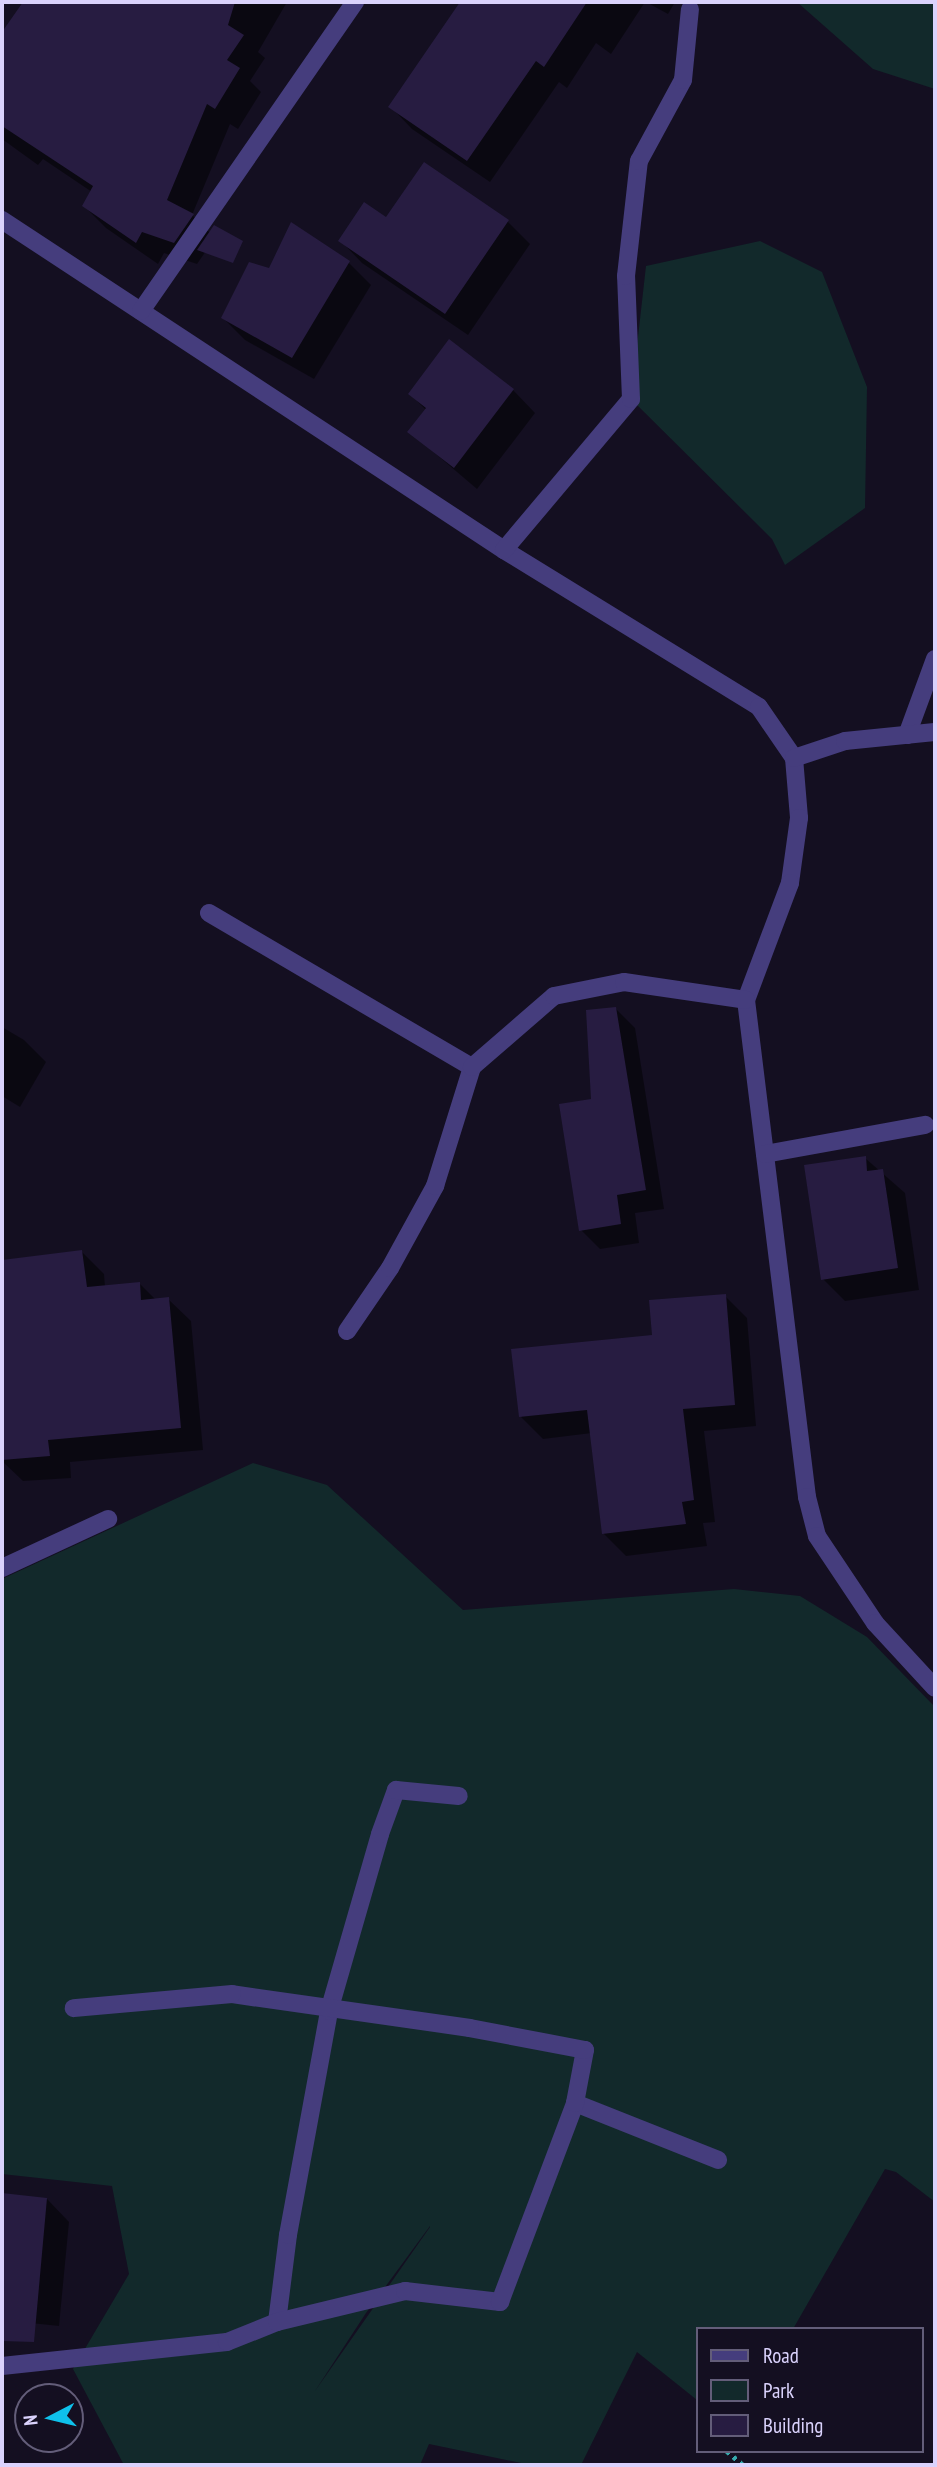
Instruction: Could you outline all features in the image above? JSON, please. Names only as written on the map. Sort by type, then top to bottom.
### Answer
[{"type":"street","points":[[141,311],[355,2]]},
{"type":"street","points":[[504,550],[631,399],[626,276],[639,161],[683,80],[690,9]]},
{"type":"street","points":[[2,220],[504,550],[759,707],[794,758],[799,818],[790,883],[746,1000],[807,1497],[817,1536],[875,1623],[935,1688]]},
{"type":"street","points":[[907,735],[935,659]]},
{"type":"street","points":[[794,758],[845,741],[935,732]]},
{"type":"street","points":[[209,913],[472,1067]]},
{"type":"street","points":[[347,1331],[390,1268],[435,1186],[472,1067],[554,996],[624,982],[746,1000]]},
{"type":"street","points":[[765,1154],[925,1125]]},
{"type":"street","points":[[2,1568],[108,1518]]},
{"type":"street","points":[[277,2322],[288,2235],[329,2011],[396,1790],[459,1796]]},
{"type":"street","points":[[2,2366],[228,2342],[277,2322],[405,2291],[500,2302],[575,2103],[585,2050],[470,2028],[329,2011],[232,1994],[75,2008]]},
{"type":"street","points":[[575,2103],[718,2160]]},
{"type":"path","points":[[729,2453],[743,2465]]},
{"type":"green space","points":[[797,2],[935,2],[935,89],[873,69]]},
{"type":"green space","points":[[760,241],[822,272],[867,387],[865,508],[785,565],[772,539],[631,399],[646,266]]},
{"type":"green space","points":[[253,1463],[327,1485],[463,1610],[734,1589],[800,1596],[867,1637],[935,1707],[935,2202],[896,2172],[885,2169],[794,2327],[696,2327],[696,2399],[637,2352],[581,2465],[531,2465],[429,2444],[420,2465],[124,2465],[84,2390],[84,2383],[80,2383],[73,2369],[129,2274],[112,2186],[2,2174],[2,1579]],"holes":[[[430,2226],[315,2391],[366,2313]]]},
{"type":"building","points":[[23,2],[235,2],[228,25],[244,35],[227,60],[240,68],[215,109],[207,104],[167,200],[194,214],[174,243],[142,232],[136,243],[82,206],[93,186],[2,126],[2,32]]},
{"type":"building","points":[[460,2],[587,2],[544,67],[536,61],[467,161],[388,107]]},
{"type":"building","points":[[424,162],[509,220],[445,314],[338,241],[364,202],[386,217]]},
{"type":"building","points":[[291,222],[350,261],[292,358],[221,318],[249,262],[269,268]]},
{"type":"building","points":[[214,225],[243,241],[233,263],[197,250]]},
{"type":"building","points":[[449,339],[514,389],[454,468],[407,432],[426,408],[408,394]]},
{"type":"building","points":[[616,1007],[646,1190],[617,1195],[621,1224],[579,1231],[559,1104],[591,1099],[586,1010]]},
{"type":"building","points":[[866,1156],[867,1171],[883,1169],[898,1268],[821,1280],[804,1165]]},
{"type":"building","points":[[82,1250],[87,1287],[140,1282],[141,1300],[169,1297],[181,1428],[48,1440],[50,1456],[2,1460],[2,1260]]},
{"type":"building","points":[[726,1294],[735,1405],[683,1409],[694,1500],[682,1502],[686,1524],[602,1534],[587,1410],[519,1417],[511,1349],[652,1335],[649,1300]]},
{"type":"building","points":[[2,2193],[47,2198],[34,2342],[2,2341]]}]
